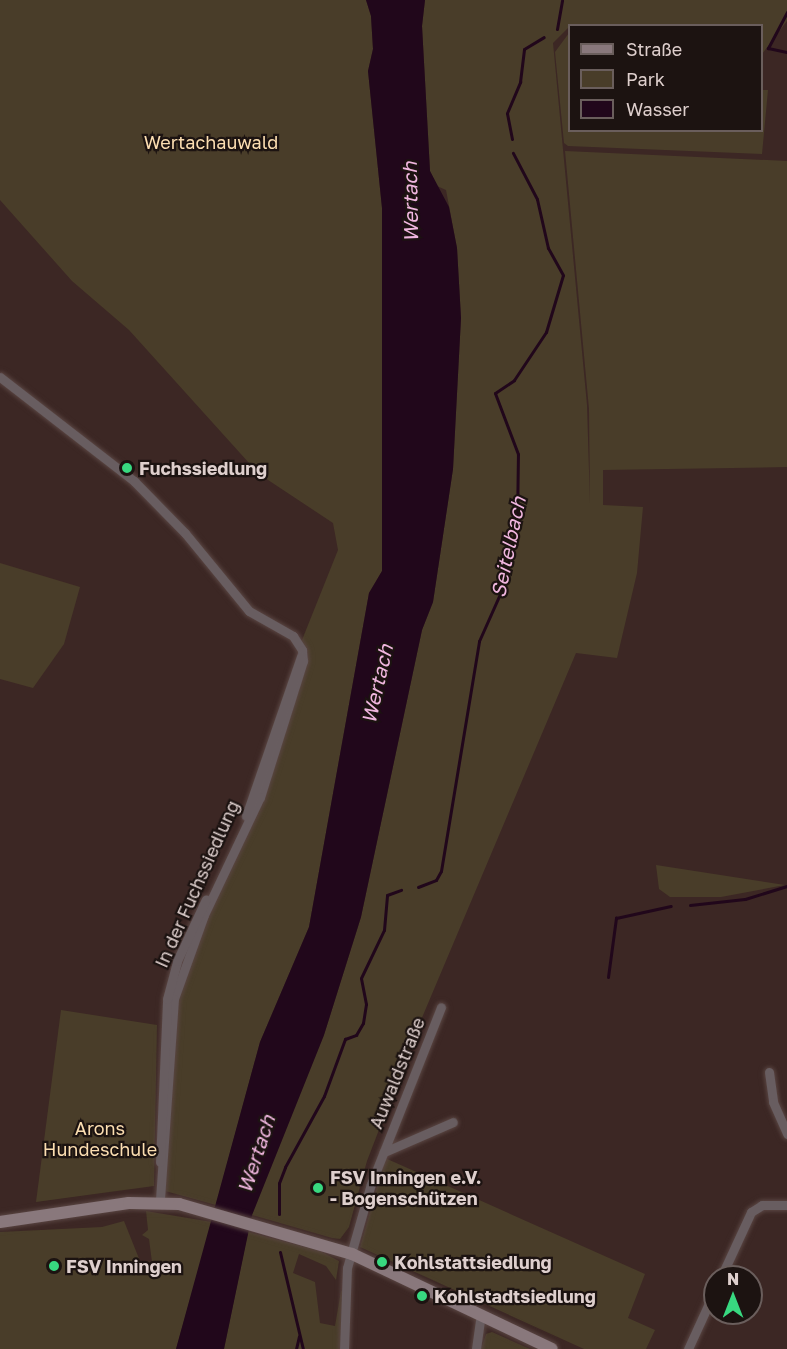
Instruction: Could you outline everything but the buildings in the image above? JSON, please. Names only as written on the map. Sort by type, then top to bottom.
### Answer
[{"type":"street","name":"In der Fuchssiedlung","points":[[0,377],[134,481],[185,533],[249,611],[293,636],[301,656],[261,797],[184,963],[172,1014],[169,1113],[161,1170],[160,1201]]},
{"type":"street","name":"Auwaldstraße","points":[[344,1349],[352,1254],[384,1152],[441,1007]]},
{"type":"street","points":[[769,1072],[773,1102],[787,1134]]},
{"type":"street","name":"Auwaldstraße","points":[[384,1152],[453,1122]]},
{"type":"street","points":[[0,1222],[160,1201],[199,1209],[352,1254],[552,1349]]},
{"type":"street","points":[[727,1265],[751,1212],[762,1205],[787,1205]]},
{"type":"street","points":[[476,1349],[481,1315]]},
{"type":"street","points":[[687,1349],[703,1315]]},
{"type":"green space","name":"Wertachauwald","points":[[0,0],[366,0],[371,16],[373,49],[368,71],[382,208],[382,571],[369,593],[309,927],[260,1042],[216,1205],[165,1191],[170,1048],[185,963],[243,842],[303,650],[302,640],[338,550],[333,523],[259,474],[129,330],[72,281],[0,200]]},
{"type":"green space","points":[[425,0],[787,0],[787,21],[763,53],[763,24],[568,24],[568,28],[553,43],[587,405],[590,504],[589,409],[565,151],[787,161],[787,467],[603,470],[603,505],[643,507],[637,573],[617,658],[576,653],[421,1020],[367,1161],[349,1227],[340,1239],[252,1215],[324,1035],[361,917],[422,630],[433,602],[453,469],[461,318],[457,248],[446,190],[437,186],[430,171],[422,26]]},
{"type":"green space","points":[[568,34],[568,132],[763,132],[763,90],[768,90],[762,154],[568,146],[564,143],[555,52]]},
{"type":"green space","points":[[0,563],[80,587],[64,644],[33,688],[0,679]]},
{"type":"green space","points":[[656,865],[785,885],[721,897],[670,897],[659,889]]},
{"type":"green space","name":"Arons Hundeschule","points":[[61,1010],[157,1025],[154,1186],[36,1202]]},
{"type":"green space","points":[[385,1158],[645,1274],[628,1318],[655,1330],[646,1349],[584,1349],[360,1247]]},
{"type":"green space","points":[[146,1211],[212,1222],[176,1349],[0,1349],[0,1232],[102,1227],[124,1221],[140,1261],[152,1262],[149,1239],[142,1235],[148,1230]]},
{"type":"green space","points":[[248,1232],[320,1251],[339,1261],[336,1280],[326,1266],[299,1254],[293,1273],[315,1282],[320,1323],[335,1326],[341,1291],[345,1291],[342,1349],[224,1349]]},
{"type":"green space","points":[[492,1332],[530,1349],[481,1349],[486,1334]]},
{"type":"water","name":"Wertach","points":[[366,0],[425,0],[422,26],[430,171],[449,207],[457,248],[461,318],[453,469],[433,602],[422,630],[361,917],[324,1035],[252,1215],[224,1349],[176,1349],[260,1042],[309,927],[369,593],[382,571],[382,208],[368,71],[373,49],[371,16]]},
{"type":"waterway","points":[[557,29],[562,0]]},
{"type":"waterway","points":[[787,12],[768,48],[787,52]]},
{"type":"waterway","points":[[512,139],[507,113],[520,82],[524,49],[544,37]]},
{"type":"waterway","name":"Seitelbach","points":[[418,887],[436,880],[441,871],[479,641],[503,587],[517,523],[518,454],[495,393],[514,380],[546,332],[563,275],[548,248],[537,199],[513,153]]},
{"type":"waterway","points":[[690,905],[745,899],[787,886]]},
{"type":"waterway","points":[[279,1214],[279,1183],[285,1167],[324,1096],[345,1039],[356,1035],[363,1023],[366,1004],[361,978],[384,930],[387,895],[401,890]]},
{"type":"waterway","points":[[608,977],[616,918],[671,906]]},
{"type":"waterway","points":[[280,1252],[303,1349]]},
{"type":"waterway","name":"Seitelbach","points":[[296,1349],[299,1336]]},
{"type":"place","name":"Fuchssiedlung","points":[[127,468]]},
{"type":"place","name":"FSV Inningen e.V. - Bogenschützen","points":[[318,1188]]},
{"type":"place","name":"Kohlstattsiedlung","points":[[382,1262]]},
{"type":"place","name":"FSV Inningen","points":[[54,1266]]},
{"type":"place","name":"Kohlstadtsiedlung","points":[[422,1296]]}]
